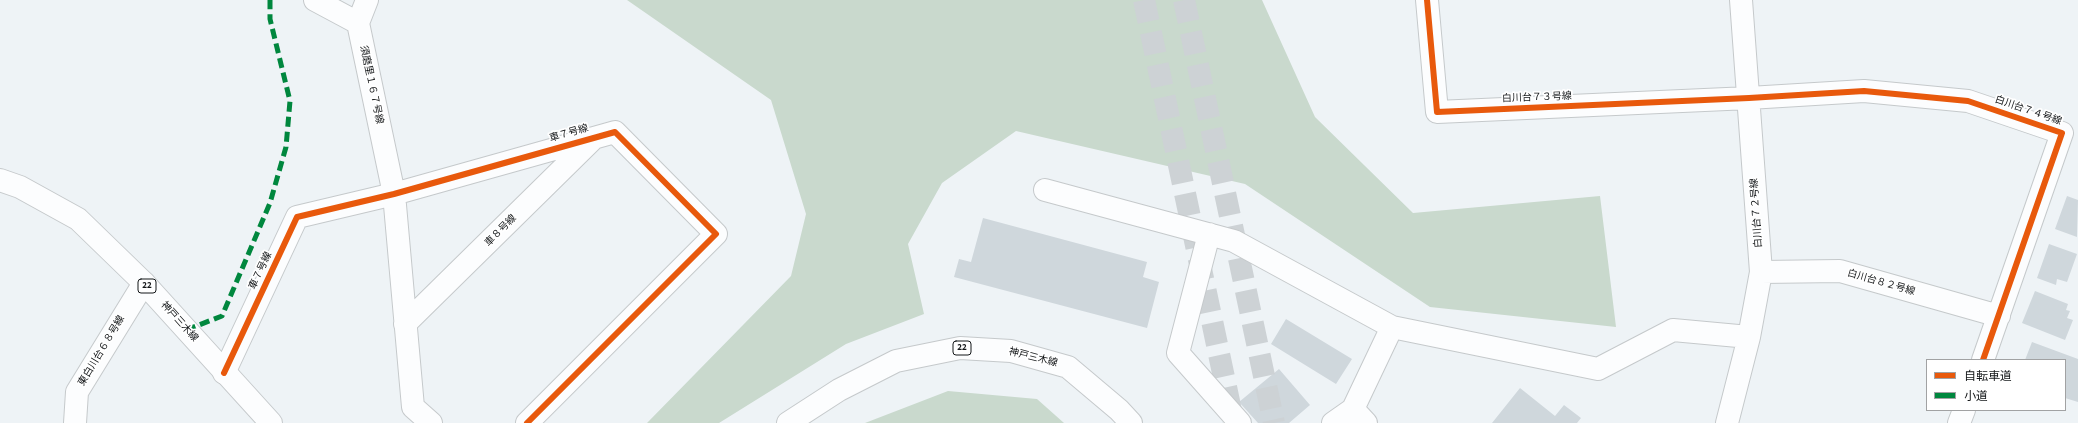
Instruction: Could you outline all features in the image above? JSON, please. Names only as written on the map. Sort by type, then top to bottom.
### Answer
[{"type":"street","points":[[315,0],[358,23],[367,0]]},
{"type":"street","name":"白川台７３号線","points":[[1427,0],[1437,112],[1749,98]]},
{"type":"street","name":"白川台７２号線","points":[[1728,423],[1749,337],[1761,272],[1741,0]]},
{"type":"street","name":"須磨里１６７号線","points":[[358,23],[394,194]]},
{"type":"street","name":"白川台７４号線","points":[[1749,98],[1864,91],[1968,101],[2062,133],[1983,359]]},
{"type":"street","name":"車７号線","points":[[224,373],[297,217],[394,194],[615,132],[716,234],[526,423]]},
{"type":"street","name":"車８号線","points":[[405,324],[596,137]]},
{"type":"street","name":"神戸三木線","points":[[0,180],[20,187],[78,219],[144,283],[224,373],[271,423]]},
{"type":"street","points":[[1045,190],[1234,241],[1392,327],[1598,369],[1673,330],[1749,337]]},
{"type":"street","points":[[394,194],[413,407],[431,423]]},
{"type":"street","points":[[1209,234],[1178,353],[1240,423]]},
{"type":"street","name":"白川台８２号線","points":[[1761,272],[1840,271],[1999,316]]},
{"type":"street","name":"東白川台６８号線","points":[[75,423],[77,392],[144,283]]},
{"type":"street","points":[[1333,423],[1360,416],[1392,327]]},
{"type":"street","name":"神戸三木線","points":[[788,423],[839,390],[896,361],[960,348],[1011,351],[1068,367],[1119,410],[1131,423]]},
{"type":"street","points":[[1959,423],[1964,411]]},
{"type":"green space","points":[[627,0],[1262,0],[1315,117],[1413,213],[1600,196],[1616,327],[1430,307],[1245,184],[1016,131],[942,183],[908,244],[924,314],[846,344],[719,423],[647,423],[791,276],[806,214],[771,100]]},
{"type":"green space","points":[[948,391],[1037,399],[1064,423],[865,423]]},
{"type":"building","points":[[2067,196],[2078,200],[2077,237],[2055,229]]},
{"type":"building","points":[[983,218],[1147,262],[1143,277],[1159,282],[1147,328],[954,277],[959,259],[971,262]]},
{"type":"building","points":[[2049,244],[2077,254],[2067,282],[2057,279],[2056,285],[2037,278]]},
{"type":"building","points":[[2035,291],[2068,304],[2066,310],[2070,311],[2067,318],[2073,320],[2065,340],[2022,323]]},
{"type":"building","points":[[1286,319],[1352,359],[1336,384],[1271,344]]},
{"type":"building","points":[[2032,342],[2078,359],[2078,402],[2066,398],[2066,359],[2025,359]]},
{"type":"building","points":[[1279,369],[1310,405],[1289,423],[1258,423],[1239,402]]},
{"type":"building","points":[[1520,388],[1555,416],[1564,405],[1581,418],[1577,423],[1492,423]]},
{"type":"tunnel","points":[[1144,0],[1233,420]]},
{"type":"tunnel","points":[[1184,0],[1274,423]]},
{"type":"marked path","points":[[186,330],[222,316],[270,203],[286,147],[290,101],[270,19],[270,0]]},
{"type":"cycle path","points":[[1427,0],[1437,112],[1749,98],[1864,91],[1968,101],[2062,133],[1983,359]]},
{"type":"cycle path","points":[[224,373],[297,217],[394,194],[615,132],[716,234],[527,423]]}]
